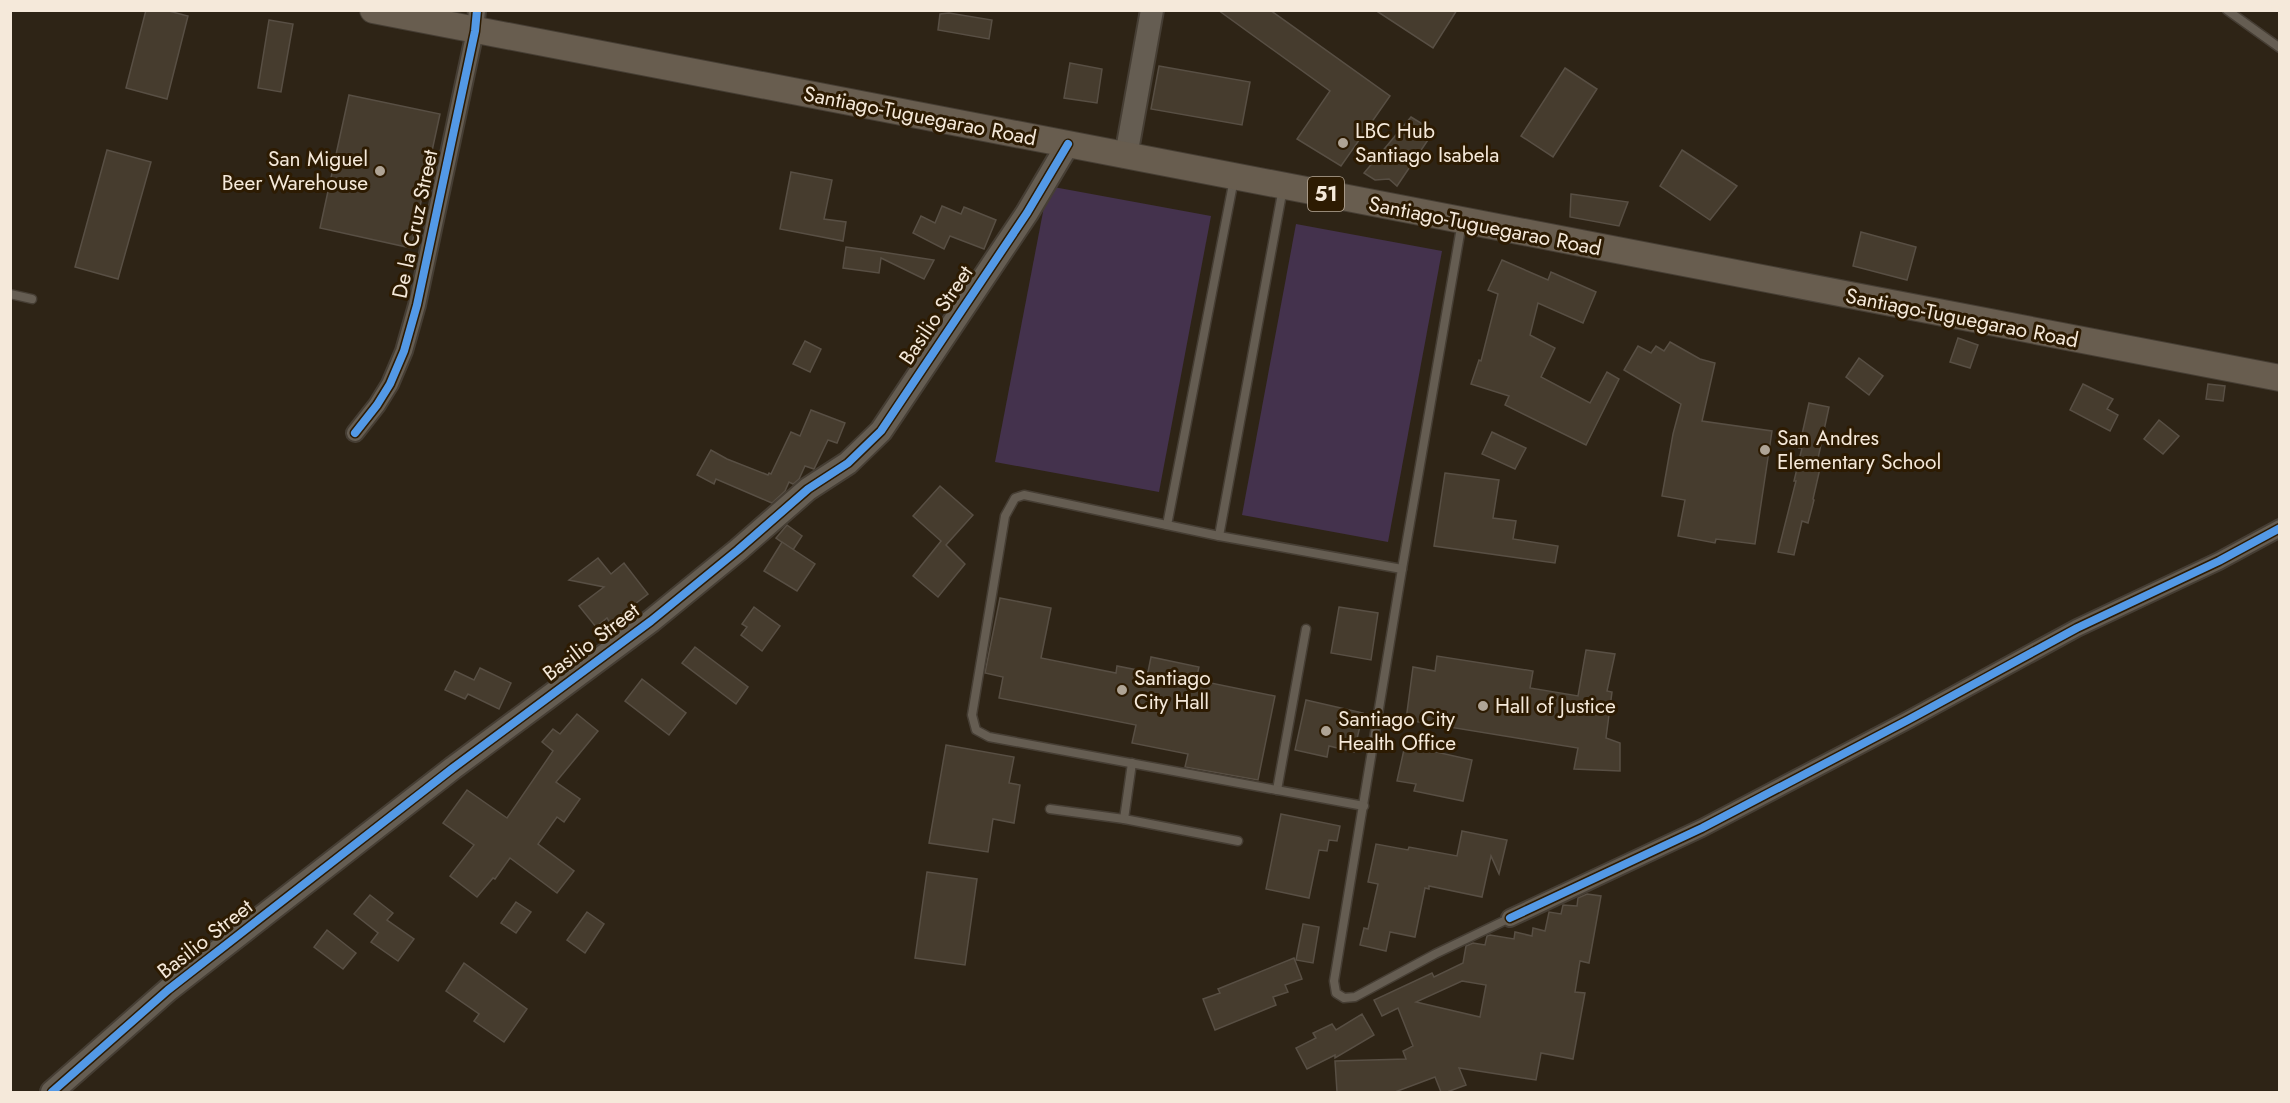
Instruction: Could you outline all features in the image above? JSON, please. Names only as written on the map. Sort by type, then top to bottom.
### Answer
[{"type":"main road","name":"Santiago-Tuguegarao Road","points":[[373,10],[476,21],[1126,156],[2280,378]]},
{"type":"street","points":[[1126,156],[1152,10]]},
{"type":"street","name":"De la Cruz Street","points":[[355,433],[390,384],[404,351],[419,294],[476,21]]},
{"type":"street","name":"Basilio Street","points":[[52,1092],[168,990],[453,768],[651,621],[808,489],[848,463],[881,431],[1027,213],[1068,144]]},
{"type":"street","points":[[1510,918],[1702,828],[2077,628],[2219,561],[2280,528]]},
{"type":"lane","points":[[2227,10],[2280,48]]},
{"type":"lane","points":[[1167,525],[1234,176]]},
{"type":"lane","points":[[1219,536],[1284,186]]},
{"type":"lane","points":[[1462,222],[1334,981],[1336,993],[1339,996],[1355,997],[1510,918]]},
{"type":"lane","points":[[10,294],[32,299]]},
{"type":"lane","points":[[1364,807],[989,737],[976,730],[972,715],[1005,516],[1015,498],[1024,495],[1219,536],[1402,569]]},
{"type":"lane","points":[[1277,790],[1306,628]]},
{"type":"lane","points":[[1124,819],[1132,763]]},
{"type":"lane","points":[[1050,809],[1124,819],[1238,841]]},
{"type":"shaded area","points":[[1048,186],[1211,216],[1159,492],[995,462]]},
{"type":"shaded area","points":[[1296,224],[1442,251],[1388,542],[1242,515]]},
{"type":"building","points":[[146,10],[165,10],[188,16],[167,99],[126,88]]},
{"type":"building","points":[[1218,10],[1270,10],[1390,96],[1341,166],[1297,139],[1330,91]]},
{"type":"building","points":[[1375,10],[1457,10],[1433,48]]},
{"type":"building","points":[[949,13],[992,20],[989,39],[938,30],[940,14]]},
{"type":"building","points":[[269,20],[293,24],[281,92],[258,88]]},
{"type":"building","points":[[1070,63],[1102,69],[1097,103],[1064,98]]},
{"type":"building","points":[[1159,66],[1250,82],[1242,125],[1151,109]]},
{"type":"building","points":[[1565,68],[1597,89],[1553,157],[1521,136]]},
{"type":"building","name":"San Miguel Beer Warehouse","points":[[349,95],[440,114],[411,248],[320,228]]},
{"type":"building","points":[[1411,117],[1434,131],[1397,186],[1389,179],[1375,180],[1364,173]]},
{"type":"building","points":[[107,150],[151,162],[118,279],[75,267]]},
{"type":"building","points":[[1682,150],[1737,186],[1710,220],[1660,186]]},
{"type":"building","points":[[791,172],[832,180],[824,219],[846,222],[843,241],[780,229]]},
{"type":"building","points":[[1571,194],[1628,202],[1619,226],[1570,217]]},
{"type":"building","points":[[942,206],[961,214],[964,207],[996,220],[984,249],[950,236],[944,249],[913,233],[921,216],[935,223]]},
{"type":"building","points":[[1861,232],[1916,247],[1907,280],[1853,266]]},
{"type":"building","points":[[846,247],[934,260],[924,279],[881,258],[879,273],[843,268]]},
{"type":"building","points":[[1502,260],[1548,280],[1551,272],[1596,292],[1583,323],[1538,303],[1530,335],[1555,348],[1541,377],[1590,403],[1607,372],[1619,379],[1586,445],[1505,405],[1509,396],[1471,384],[1479,360],[1481,361],[1498,294],[1488,290]]},
{"type":"building","points":[[1958,338],[1978,345],[1970,368],[1950,362]]},
{"type":"building","points":[[805,341],[821,349],[810,372],[793,364]]},
{"type":"building","points":[[1670,342],[1700,359],[1715,363],[1702,421],[1772,431],[1755,544],[1716,539],[1715,543],[1678,536],[1685,500],[1662,496],[1681,404],[1624,370],[1638,346],[1651,353],[1656,346],[1664,351]]},
{"type":"building","points":[[1859,358],[1883,376],[1869,395],[1846,377]]},
{"type":"building","points":[[2083,384],[2113,399],[2107,409],[2118,415],[2110,431],[2070,410]]},
{"type":"building","points":[[2208,384],[2225,386],[2223,401],[2206,399]]},
{"type":"building","points":[[1809,403],[1829,407],[1817,463],[1821,464],[1814,500],[1808,523],[1802,521],[1794,555],[1778,552],[1796,481],[1794,481],[1802,448],[1799,448]]},
{"type":"building","points":[[811,410],[845,423],[837,443],[828,440],[814,469],[805,466],[799,479],[793,484],[789,482],[785,491],[772,503],[716,479],[714,484],[697,475],[711,450],[727,459],[768,475],[771,474],[791,432],[800,436]]},
{"type":"building","points":[[2159,420],[2179,436],[2163,454],[2144,439]]},
{"type":"building","points":[[1492,432],[1526,448],[1515,469],[1482,454]]},
{"type":"building","points":[[1445,473],[1499,480],[1493,518],[1516,521],[1513,539],[1558,546],[1555,563],[1434,546]]},
{"type":"building","points":[[940,486],[973,515],[946,545],[965,564],[938,597],[913,576],[941,541],[913,516]]},
{"type":"building","points":[[787,525],[802,536],[793,550],[776,538]]},
{"type":"building","points":[[782,542],[815,564],[797,591],[764,571]]},
{"type":"building","points":[[598,558],[611,574],[624,563],[648,594],[610,623],[607,618],[596,627],[579,606],[604,587],[569,580]]},
{"type":"building","name":"Santiago City Hall","points":[[1000,598],[1051,608],[1041,658],[1116,673],[1117,666],[1148,672],[1151,657],[1199,667],[1196,680],[1275,696],[1258,780],[1185,767],[1188,754],[1132,743],[1136,725],[999,698],[1003,677],[985,673]]},
{"type":"building","points":[[754,607],[780,626],[762,651],[741,635],[747,627],[742,624]]},
{"type":"building","points":[[1339,607],[1378,613],[1371,660],[1331,653]]},
{"type":"building","points":[[695,647],[748,687],[736,704],[682,663]]},
{"type":"building","name":"Hall of Justice","points":[[1586,650],[1615,654],[1607,691],[1612,692],[1606,738],[1620,743],[1620,771],[1574,769],[1578,748],[1406,720],[1413,667],[1435,671],[1437,656],[1533,671],[1530,688],[1578,696]]},
{"type":"building","points":[[480,668],[511,683],[499,709],[468,694],[465,699],[445,690],[455,671],[474,680]]},
{"type":"building","points":[[642,679],[686,713],[669,735],[625,701]]},
{"type":"building","points":[[1306,700],[1363,713],[1354,752],[1329,746],[1327,757],[1295,750]]},
{"type":"building","points":[[577,714],[598,731],[556,782],[580,799],[564,822],[557,817],[538,844],[574,871],[557,893],[510,858],[495,879],[493,878],[477,897],[450,876],[474,845],[443,823],[467,790],[507,818],[553,751],[542,742],[553,729],[560,734]]},
{"type":"building","points":[[946,745],[1014,757],[1009,783],[1020,785],[1014,823],[993,819],[988,852],[929,843]]},
{"type":"building","points":[[1405,745],[1472,760],[1463,801],[1414,791],[1416,784],[1397,781]]},
{"type":"building","points":[[1281,814],[1340,826],[1337,841],[1329,840],[1327,851],[1319,850],[1309,898],[1266,889]]},
{"type":"building","points":[[1462,831],[1507,840],[1499,874],[1491,856],[1482,897],[1429,886],[1429,889],[1425,888],[1415,937],[1390,932],[1386,951],[1360,945],[1364,928],[1368,929],[1378,884],[1368,882],[1376,844],[1408,850],[1409,847],[1457,856]]},
{"type":"building","points":[[927,872],[977,879],[965,965],[915,958]]},
{"type":"building","points":[[1587,894],[1601,896],[1589,963],[1580,961],[1575,992],[1585,993],[1573,1059],[1541,1053],[1536,1080],[1459,1068],[1466,1085],[1447,1092],[1441,1092],[1435,1077],[1395,1092],[1337,1092],[1335,1061],[1406,1059],[1403,1051],[1413,1046],[1398,1008],[1382,1016],[1374,1000],[1432,973],[1434,977],[1463,963],[1466,946],[1473,943],[1485,945],[1487,936],[1514,939],[1515,932],[1532,936],[1533,928],[1545,931],[1549,912],[1561,914],[1563,905],[1577,906],[1578,898]],"holes":[[[1462,981],[1486,985],[1480,1017],[1416,1002]]]},
{"type":"building","points":[[370,895],[393,913],[387,920],[414,939],[398,961],[371,942],[378,933],[354,914]]},
{"type":"building","points":[[516,902],[531,912],[516,933],[501,923]]},
{"type":"building","points":[[587,912],[604,924],[585,953],[567,940]]},
{"type":"building","points":[[1303,924],[1319,927],[1313,963],[1296,960]]},
{"type":"building","points":[[327,930],[356,953],[343,969],[314,947]]},
{"type":"building","points":[[1294,958],[1302,979],[1285,985],[1288,992],[1273,997],[1276,1005],[1215,1030],[1203,999],[1220,993],[1218,989]]},
{"type":"building","points":[[464,963],[527,1009],[504,1042],[474,1021],[479,1014],[446,991]]},
{"type":"building","points":[[1362,1014],[1374,1035],[1335,1058],[1335,1055],[1307,1069],[1296,1048],[1316,1038],[1313,1033],[1332,1024],[1336,1030]]},
{"type":"cycle path","points":[[355,433],[390,384],[404,351],[417,305],[475,31],[477,10]]},
{"type":"cycle path","points":[[52,1092],[168,990],[453,768],[651,621],[808,489],[848,463],[881,431],[1027,213],[1068,144]]},
{"type":"cycle path","points":[[1510,918],[1702,828],[2077,628],[2219,561],[2280,528]]},
{"type":"place","name":"LBC Hub Santiago Isabela","points":[[1343,143]]},
{"type":"place","name":"San Miguel Beer Warehouse","points":[[380,171]]},
{"type":"place","name":"San Andres Elementary School","points":[[1765,450]]},
{"type":"place","name":"Santiago City Hall","points":[[1122,690]]},
{"type":"place","name":"Hall of Justice","points":[[1483,706]]},
{"type":"place","name":"Santiago City Health Office","points":[[1326,731]]}]
